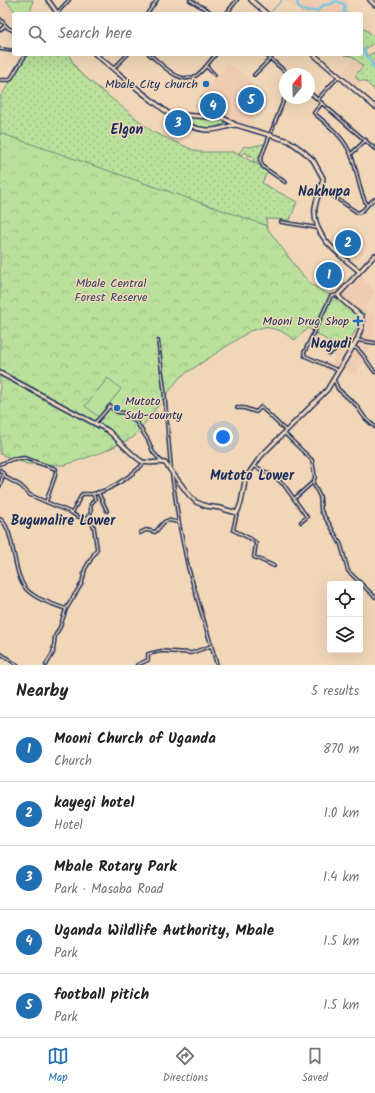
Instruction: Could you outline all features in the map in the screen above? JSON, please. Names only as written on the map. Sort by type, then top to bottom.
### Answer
[{"type":"street","points":[[48,0],[57,12]]},
{"type":"street","points":[[59,12],[70,0]]},
{"type":"street","points":[[149,12],[158,0]]},
{"type":"street","points":[[190,0],[211,12]]},
{"type":"street","points":[[228,12],[237,0]]},
{"type":"street","points":[[250,0],[265,12]]},
{"type":"street","points":[[370,0],[375,5]]},
{"type":"street","points":[[0,19],[5,26],[12,30]]},
{"type":"street","points":[[0,30],[5,26]]},
{"type":"street","points":[[0,49],[12,51]]},
{"type":"street","points":[[0,80],[10,80],[25,56]]},
{"type":"street","points":[[97,56],[178,121],[198,129],[213,130],[236,125]]},
{"type":"street","points":[[113,69],[126,56]]},
{"type":"street","points":[[152,56],[180,78],[193,77],[206,66],[214,56]]},
{"type":"street","points":[[268,56],[281,68]]},
{"type":"street","points":[[315,56],[375,107]]},
{"type":"street","points":[[254,75],[270,58]]},
{"type":"street","points":[[206,66],[215,75]]},
{"type":"street","points":[[318,99],[339,76]]},
{"type":"street","points":[[315,97],[375,149]]},
{"type":"street","points":[[322,103],[314,113],[333,130],[351,154],[363,198],[368,205]]},
{"type":"street","points":[[282,104],[269,135],[260,163],[263,167],[285,182]]},
{"type":"street","points":[[169,114],[217,117],[296,145],[313,160],[322,176],[323,181],[316,207],[318,228],[330,245],[359,271]]},
{"type":"street","points":[[229,126],[230,121]]},
{"type":"street","points":[[351,154],[366,140]]},
{"type":"street","points":[[321,188],[358,213],[375,199]]},
{"type":"street","points":[[282,222],[318,228]]},
{"type":"street","points":[[339,371],[304,354],[307,344],[331,296],[338,294],[375,255]]},
{"type":"street","points":[[274,566],[254,557],[256,543],[233,530],[237,513],[241,503],[245,481],[254,466],[261,456],[326,392],[357,340],[362,326],[362,317],[342,300],[338,294]]},
{"type":"street","points":[[357,340],[375,343]]},
{"type":"street","points":[[158,341],[164,388],[171,470],[188,567],[217,665]]},
{"type":"street","points":[[329,354],[341,345],[354,346],[361,352],[375,372]]},
{"type":"street","points":[[0,373],[95,423],[113,435],[137,459],[144,462],[162,462]]},
{"type":"street","points":[[334,380],[338,389],[356,405],[366,419],[375,427]]},
{"type":"street","points":[[95,423],[110,406],[117,412],[125,413],[137,423],[148,440],[153,452],[162,462],[166,463],[189,495],[196,502],[237,513]]},
{"type":"street","points":[[237,408],[244,408],[256,412],[261,407],[312,460],[315,477],[313,482],[295,498]]},
{"type":"street","points":[[0,464],[14,459],[24,458],[56,469],[46,502]]},
{"type":"street","points":[[73,513],[82,495],[93,494],[115,485],[128,477],[144,462]]},
{"type":"street","points":[[254,466],[276,478],[287,488],[307,517],[301,522]]},
{"type":"street","points":[[0,470],[9,480],[21,486],[30,495],[73,513],[80,518],[86,518],[94,528],[97,549],[85,569],[82,583],[66,609],[60,627],[55,636],[52,652],[46,665]]},
{"type":"street","points":[[0,486],[3,474]]},
{"type":"street","points":[[313,482],[320,498],[321,511],[344,550],[348,571],[375,597]]},
{"type":"street","points":[[98,492],[107,511]]},
{"type":"street","points":[[86,518],[89,515],[90,505],[95,501],[93,494]]},
{"type":"street","points":[[0,519],[4,522],[8,531],[22,583],[27,590],[37,598],[66,609]]},
{"type":"street","points":[[140,533],[146,530],[154,532],[167,520],[180,523]]},
{"type":"street","points":[[137,665],[148,660],[148,654],[156,652],[191,653],[211,646]]},
{"type":"street","points":[[0,653],[17,665]]},
{"type":"shaded area","points":[[0,0],[6,0],[13,8],[6,26],[0,17]]},
{"type":"shaded area","points":[[286,0],[347,0],[348,2],[344,11],[345,12],[302,12],[298,7],[292,8]]},
{"type":"shaded area","points":[[354,59],[363,67],[364,77],[354,88],[340,76]]},
{"type":"shaded area","points":[[227,64],[239,70],[250,80],[253,87],[251,93],[266,100],[263,108],[253,106],[254,128],[227,118],[227,97],[201,94]]},
{"type":"shaded area","points":[[355,232],[361,238],[343,256],[337,250]]},
{"type":"shaded area","points":[[359,273],[375,292],[365,308],[375,316],[375,341],[355,375],[331,365],[348,310],[343,294],[346,291],[344,290]]},
{"type":"green space","points":[[6,0],[33,0],[30,12],[18,12],[11,7]]},
{"type":"green space","points":[[363,30],[368,31],[372,35],[375,33],[375,42],[364,50],[368,56],[374,52],[375,59],[371,61],[375,66],[375,90],[365,81],[358,80],[355,76],[363,66],[352,56],[363,56]]},
{"type":"green space","points":[[27,56],[69,56],[79,72],[153,132],[198,152],[234,152],[268,170],[262,183],[297,202],[290,220],[266,219],[269,251],[0,155],[0,97]]},
{"type":"green space","points":[[242,93],[250,94],[265,101],[262,107],[237,100]]},
{"type":"green space","points":[[201,96],[226,98],[225,116],[200,114]]},
{"type":"green space","points":[[173,116],[223,119],[229,124],[215,129],[201,128],[186,123]]},
{"type":"green space","name":"Mbale Central Forest Reserve","points":[[0,133],[265,225],[299,271],[312,285],[365,314],[345,348],[328,341],[308,328],[295,340],[279,330],[264,327],[250,331],[180,377],[134,437],[103,452],[65,465],[27,464],[0,454]]},
{"type":"green space","points":[[265,144],[257,163],[253,161],[254,159],[251,155],[248,156],[247,153],[244,152],[241,155],[238,153],[244,146],[249,147]]},
{"type":"green space","points":[[108,378],[121,389],[99,417],[85,406]]},
{"type":"waterway","points":[[271,12],[282,0]]},
{"type":"waterway","points":[[297,0],[299,8],[303,11],[317,11],[324,5],[332,4],[335,1],[338,1],[344,4],[344,12]]},
{"type":"waterway","points":[[363,50],[375,70]]},
{"type":"place","name":"Mbale City church","points":[[206,84]]},
{"type":"place","name":"football pitich","points":[[251,100]]},
{"type":"place","name":"Uganda Wildlife Authority, Mbale","points":[[213,106]]},
{"type":"place","name":"Mbale Rotary Park","points":[[178,123]]},
{"type":"place","name":"kayegi hotel","points":[[348,243]]},
{"type":"place","name":"Mooni Church of Uganda","points":[[329,275]]},
{"type":"place","name":"Mooni Drug Shop","points":[[358,321]]},
{"type":"place","name":"Mutoto Sub-county","points":[[117,408]]},
{"type":"district","name":"Elgon","points":[[127,129]]},
{"type":"district","name":"Nakhupa","points":[[324,191]]},
{"type":"district","name":"Nagudi","points":[[331,343]]},
{"type":"district","name":"Mutoto Lower","points":[[252,475]]},
{"type":"district","name":"Bugunalire Lower","points":[[63,520]]}]
